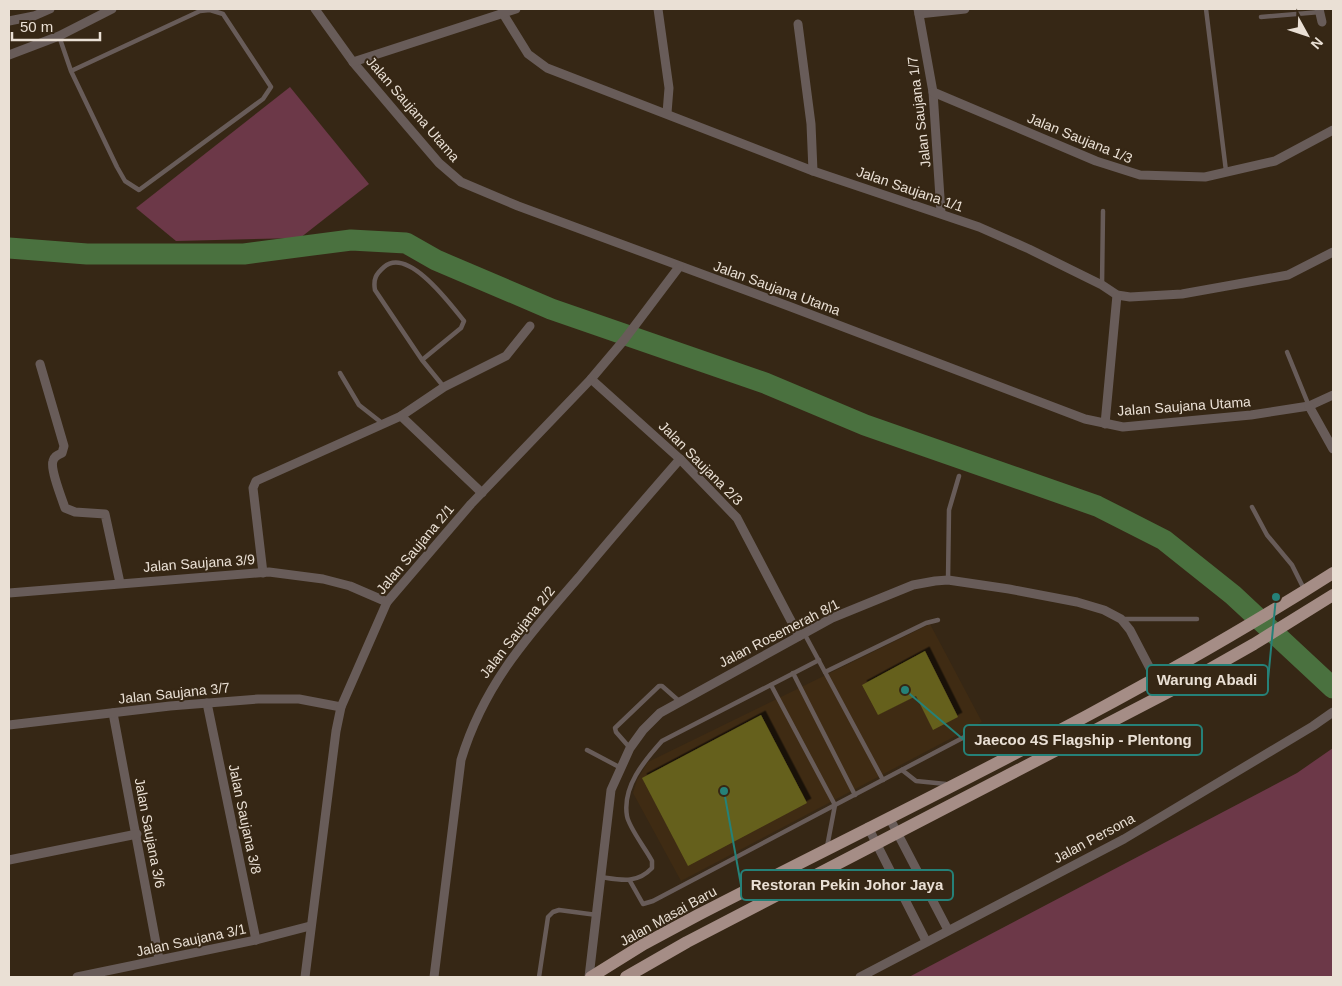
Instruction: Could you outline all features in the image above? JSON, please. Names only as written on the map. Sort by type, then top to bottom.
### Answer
[{"type":"main road","name":"Jalan Masai Baru","points":[[590,977],[644,944],[1155,678],[1241,630],[1333,572]]},
{"type":"main road","points":[[626,977],[687,942],[1180,686],[1254,644],[1333,595]]},
{"type":"main road","points":[[1155,678],[1168,686],[1180,686]]},
{"type":"street","points":[[9,22],[34,16],[50,9]]},
{"type":"street","points":[[9,55],[59,36],[101,11],[112,9]]},
{"type":"street","name":"Jalan Saujana Utama","points":[[316,9],[361,59],[439,163],[461,182],[495,197],[679,267],[791,307],[1085,419],[1105,424],[1123,427],[1251,415],[1309,406],[1333,395]]},
{"type":"street","points":[[361,59],[506,20],[516,9]]},
{"type":"street","points":[[658,9],[669,88],[667,113]]},
{"type":"street","points":[[918,11],[965,9]]},
{"type":"street","points":[[1319,10],[1322,22]]},
{"type":"street","name":"Jalan Saujana 1/7","points":[[918,11],[933,92],[942,213]]},
{"type":"street","name":"Jalan Saujana 1/1","points":[[506,20],[534,61],[547,68],[814,171],[942,213],[1029,249],[1102,285],[1117,295]]},
{"type":"street","points":[[798,24],[812,124],[814,171]]},
{"type":"street","name":"Jalan Saujana 1/3","points":[[933,92],[1127,172],[1140,175],[1205,177],[1275,161],[1333,130]]},
{"type":"street","points":[[1105,424],[1117,295],[1130,297],[1182,294],[1288,275],[1333,252]]},
{"type":"street","name":"Jalan Saujana 2/1","points":[[305,977],[310,926],[341,707],[387,602],[482,493],[591,379],[640,320],[679,267]]},
{"type":"street","points":[[263,573],[254,488],[256,481],[401,416],[444,387],[506,356],[530,326]]},
{"type":"street","points":[[40,364],[64,446],[62,453],[54,458],[52,464],[61,498],[66,508],[75,512],[105,514],[120,583]]},
{"type":"street","name":"Jalan Saujana 2/3","points":[[591,379],[680,459],[716,494],[740,523],[802,634]]},
{"type":"street","points":[[1309,406],[1333,450]]},
{"type":"street","points":[[401,416],[482,493]]},
{"type":"street","name":"Jalan Saujana 2/2","points":[[434,977],[461,760],[470,730],[482,704],[493,684],[529,635],[680,459]]},
{"type":"street","name":"Jalan Saujana 3/9","points":[[9,593],[263,573],[322,579],[350,586],[387,602]]},
{"type":"street","name":"Jalan Rosemerah 8/1","points":[[590,977],[611,790],[630,748],[643,730],[660,713],[832,618],[913,585],[948,580],[1009,589],[1077,602],[1121,619]]},
{"type":"street","points":[[1121,619],[1135,639],[1155,678]]},
{"type":"street","name":"Jalan Saujana 3/7","points":[[9,725],[208,703],[299,699],[341,707]]},
{"type":"street","name":"Jalan Saujana 3/8","points":[[208,703],[256,940]]},
{"type":"street","name":"Jalan Persona","points":[[860,977],[1124,839],[1313,726],[1333,712]]},
{"type":"street","name":"Jalan Saujana 3/6","points":[[113,713],[159,959]]},
{"type":"street","points":[[888,817],[948,930]]},
{"type":"street","points":[[868,827],[926,941]]},
{"type":"street","points":[[9,860],[137,834]]},
{"type":"street","name":"Jalan Saujana 3/1","points":[[77,977],[256,940],[310,926]]},
{"type":"lane","points":[[1206,9],[1226,171]]},
{"type":"lane","points":[[59,36],[71,71],[116,167],[125,181],[139,190],[263,99],[271,87],[222,14],[210,10],[200,11],[71,71]]},
{"type":"lane","points":[[1262,17],[1319,10]]},
{"type":"lane","points":[[1102,285],[1103,212]]},
{"type":"lane","points":[[422,360],[462,328],[464,321],[420,273],[400,263],[388,264],[373,280],[375,290],[422,360],[444,387]]},
{"type":"lane","points":[[1287,352],[1309,406]]},
{"type":"lane","points":[[340,373],[359,404],[382,423]]},
{"type":"lane","points":[[948,580],[949,510],[960,476]]},
{"type":"lane","points":[[1252,506],[1267,534],[1292,565],[1305,591]]},
{"type":"lane","points":[[1121,619],[1197,619]]},
{"type":"lane","points":[[825,672],[926,623],[938,620]]},
{"type":"lane","points":[[802,634],[819,660],[883,780]]},
{"type":"lane","points":[[601,877],[630,881],[647,873],[652,868],[652,861],[627,817],[628,798],[634,779],[646,758],[662,741],[819,660]]},
{"type":"lane","points":[[793,673],[855,795]]},
{"type":"lane","points":[[770,685],[835,805],[826,848]]},
{"type":"lane","points":[[630,748],[616,732],[615,728],[659,686],[662,686],[679,701]]},
{"type":"lane","points":[[630,881],[643,904],[654,901],[972,733]]},
{"type":"lane","points":[[587,750],[621,768]]},
{"type":"lane","points":[[902,770],[911,778],[925,783],[952,785]]},
{"type":"lane","points":[[539,977],[548,917],[553,912],[559,910],[597,915]]},
{"type":"shaded area","points":[[290,87],[369,184],[300,238],[176,241],[136,208]]},
{"type":"shaded area","points":[[930,624],[982,722],[681,881],[633,793],[637,780],[648,762]]},
{"type":"shaded area","points":[[1333,748],[1333,977],[909,977],[1297,773]]},
{"type":"building","points":[[925,651],[958,717],[933,730],[916,696],[878,715],[862,685]]},
{"type":"building","points":[[761,715],[807,803],[688,866],[642,778]]},
{"type":"waterway","points":[[9,248],[87,254],[244,254],[351,240],[406,243],[436,260],[551,309],[765,383],[865,425],[1097,506],[1164,540],[1233,595],[1333,688]]},
{"type":"place","name":"Warung Abadi","points":[[1276,597]]},
{"type":"place","name":"Jaecoo 4S Flagship - Plentong","points":[[905,690]]},
{"type":"place","name":"Restoran Pekin Johor Jaya","points":[[724,791]]}]
